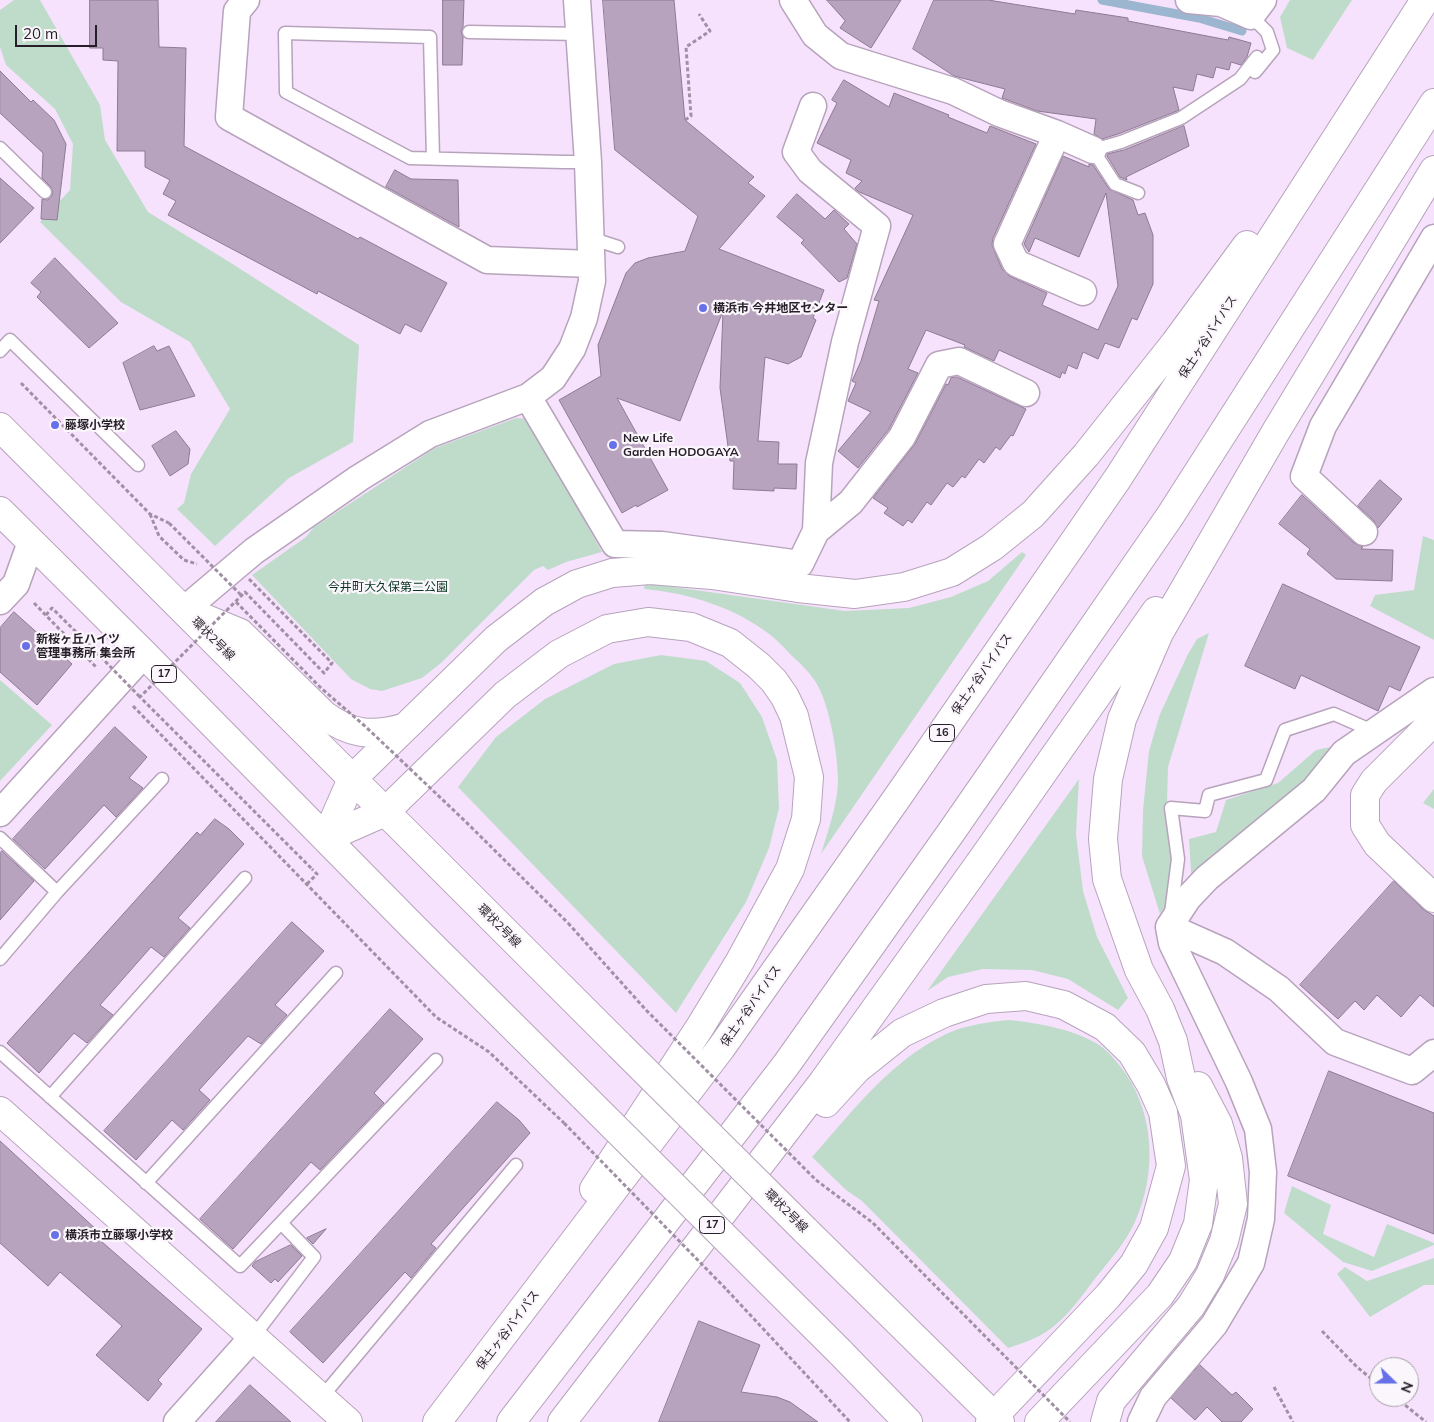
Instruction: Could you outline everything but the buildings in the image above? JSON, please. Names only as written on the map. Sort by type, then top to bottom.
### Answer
[{"type":"main road","points":[[326,838],[352,779],[496,639],[544,602],[577,584],[612,574],[650,570],[712,575],[798,588],[856,594],[904,587],[952,572],[992,548],[1033,514],[1086,455],[1169,351],[1418,10]]},
{"type":"main road","name":"保土ヶ谷バイパス","points":[[437,1422],[721,1048],[903,790],[1118,478],[1418,10]]},
{"type":"main road","points":[[511,1422],[786,1065],[952,831],[1170,516],[1434,103]]},
{"type":"main road","points":[[1105,1422],[1111,1401],[1191,1306],[1210,1275],[1224,1241],[1233,1204],[1228,1158],[1218,1124],[1139,970],[1107,879],[1103,839],[1108,779],[1122,719],[1159,633],[1275,433],[1434,170]]},
{"type":"main road","name":"環状2号線","points":[[0,427],[995,1420]]},
{"type":"main road","points":[[563,1422],[823,1082],[984,858],[1212,530],[1275,433]]},
{"type":"main road","name":"17","points":[[0,511],[908,1422]]},
{"type":"main road","points":[[184,610],[240,633],[324,715],[338,726],[361,733],[385,733],[403,728]]},
{"type":"main road","points":[[326,838],[385,812],[505,695],[558,654],[607,629],[648,622],[691,627],[730,643],[759,666],[774,681],[785,697],[794,716],[809,777],[806,819],[790,869],[740,961],[700,1027],[459,1395]]},
{"type":"main road","points":[[1434,717],[1424,731],[1374,781],[1365,796],[1365,825],[1377,844],[1434,898]]},
{"type":"main road","points":[[563,1422],[819,1111],[857,1069],[902,1033],[944,1013],[986,999],[1026,996],[1064,1006],[1105,1027],[1132,1053],[1151,1085],[1163,1112],[1171,1166],[1154,1228],[1134,1264],[1108,1296],[995,1420]]},
{"type":"main road","points":[[1039,1422],[1160,1295],[1183,1261],[1198,1224],[1204,1180],[1195,1115],[1181,1078],[1174,1041]]},
{"type":"main road","points":[[0,1111],[337,1412]]},
{"type":"street","points":[[246,0],[237,11],[229,117],[487,260],[591,264]]},
{"type":"street","points":[[184,610],[254,551],[359,478],[430,434],[528,397],[553,378],[572,349],[584,318],[592,281],[588,162],[577,0]]},
{"type":"street","points":[[793,0],[815,35],[838,60],[953,91],[999,113],[1057,134],[1092,150]]},
{"type":"street","points":[[1189,0],[1257,8]]},
{"type":"street","points":[[528,397],[615,544],[662,545],[800,564],[816,531],[819,463],[845,342],[877,226],[810,171],[796,152],[814,106]]},
{"type":"street","points":[[1057,134],[1007,244],[1016,263],[1082,292]]},
{"type":"street","points":[[1364,532],[1304,476],[1323,426],[1434,238]]},
{"type":"street","points":[[816,531],[851,502],[902,437],[939,365],[959,361],[1026,393]]},
{"type":"street","points":[[8,592],[31,542]]},
{"type":"street","points":[[0,813],[144,654]]},
{"type":"street","points":[[1141,1422],[1153,1397],[1214,1325],[1251,1263],[1261,1219],[1263,1172],[1258,1129],[1240,1082],[1172,943],[1169,927],[1188,898],[1207,878],[1314,790],[1344,753],[1434,691]]},
{"type":"street","points":[[1169,927],[1225,952],[1278,989],[1335,1042],[1412,1071],[1434,1054]]},
{"type":"street","points":[[177,1422],[253,1337]]},
{"type":"lane","points":[[1138,193],[1114,184],[1092,150],[1121,142],[1181,118],[1240,79],[1263,48],[1267,32],[1257,8]]},
{"type":"lane","points":[[469,32],[580,34]]},
{"type":"lane","points":[[433,158],[430,37],[285,33],[286,92],[410,158],[588,162]]},
{"type":"lane","points":[[1181,118],[1184,124],[1244,85],[1273,50],[1263,48]]},
{"type":"lane","points":[[0,148],[45,192]]},
{"type":"lane","points":[[590,238],[618,247]]},
{"type":"lane","points":[[0,351],[10,340],[138,464]]},
{"type":"lane","points":[[1169,927],[1178,858],[1171,808],[1205,811],[1209,795],[1266,780],[1285,730],[1334,714],[1375,732]]},
{"type":"lane","points":[[0,959],[57,892],[162,780]]},
{"type":"lane","points":[[0,838],[57,892]]},
{"type":"lane","points":[[50,1097],[244,878]]},
{"type":"lane","points":[[146,1183],[336,972]]},
{"type":"lane","points":[[0,1052],[240,1266],[436,1060]]},
{"type":"lane","points":[[337,1412],[516,1164]]},
{"type":"lane","points":[[253,1337],[314,1257],[281,1223]]},
{"type":"path","points":[[684,120],[691,116],[686,47],[710,31],[699,14]]},
{"type":"path","points":[[20,382],[150,514],[169,523],[242,596]]},
{"type":"path","points":[[140,697],[245,592],[324,673],[332,663],[249,579]]},
{"type":"path","points":[[8,592],[46,615],[436,1017],[489,1052],[564,1123],[727,1290],[850,1422]]},
{"type":"path","points":[[236,602],[321,688],[366,727],[466,822],[568,923],[646,1010],[816,1180],[874,1223],[1070,1422]]},
{"type":"path","points":[[46,615],[52,608],[60,614],[317,874],[306,884]]},
{"type":"path","points":[[1322,1331],[1356,1367],[1369,1377]]},
{"type":"path","points":[[1274,1387],[1293,1422]]},
{"type":"path","points":[[1407,1407],[1426,1422]]},
{"type":"green space","points":[[14,0],[40,0],[100,105],[105,140],[148,212],[359,345],[353,442],[289,478],[215,546],[177,509],[184,503],[191,474],[230,409],[190,342],[121,302],[40,222],[70,190],[73,144],[55,109],[6,65],[0,47],[0,10]]},
{"type":"green space","points":[[1290,0],[1352,0],[1313,60],[1287,48],[1280,17]]},
{"type":"green space","name":"今井町大久保第二公園","points":[[516,418],[529,419],[602,552],[566,562],[548,570],[543,566],[534,570],[441,663],[422,678],[382,691],[370,689],[351,679],[252,575],[306,537],[314,527],[435,448]]},
{"type":"green space","points":[[1423,536],[1434,540],[1434,640],[1370,606],[1375,595],[1414,590]]},
{"type":"green space","points":[[1022,552],[1026,555],[821,854],[834,807],[838,780],[832,729],[824,701],[815,681],[776,639],[744,618],[695,598],[644,589],[645,583],[845,611],[909,608],[951,597],[988,581]]},
{"type":"green space","points":[[1209,633],[1168,767],[1167,804],[1171,844],[1171,897],[1160,914],[1142,856],[1143,810],[1149,751],[1160,714],[1188,654],[1197,639]]},
{"type":"green space","points":[[661,655],[706,661],[740,683],[762,717],[777,760],[779,808],[769,848],[746,902],[676,1013],[458,787],[496,737],[545,699],[614,664]]},
{"type":"green space","points":[[0,680],[52,725],[0,781]]},
{"type":"green space","points":[[1330,747],[1338,757],[1192,888],[1189,839],[1216,832],[1226,800],[1278,783],[1316,750]]},
{"type":"green space","points":[[1079,779],[1076,834],[1083,891],[1097,937],[1128,998],[1118,1010],[1068,979],[1032,970],[983,969],[948,977],[927,991]]},
{"type":"green space","points":[[1434,789],[1434,809],[1423,803]]},
{"type":"green space","points":[[1009,1020],[1044,1025],[1067,1031],[1089,1039],[1108,1052],[1132,1083],[1140,1102],[1149,1142],[1149,1163],[1147,1184],[1142,1204],[1134,1224],[1117,1251],[1061,1320],[1042,1335],[1008,1348],[862,1201],[846,1190],[812,1157],[873,1089],[907,1058],[926,1045],[961,1028]]},
{"type":"green space","points":[[1292,1186],[1331,1205],[1323,1234],[1374,1257],[1387,1224],[1434,1243],[1434,1245],[1372,1271],[1343,1262],[1284,1213]]},
{"type":"green space","points":[[1434,1258],[1434,1285],[1424,1285],[1370,1317],[1337,1274],[1345,1267],[1367,1281]]},
{"type":"waterway","points":[[1102,0],[1199,18],[1242,31]]},
{"type":"place","name":"横浜市 今井地区センター","points":[[703,308]]},
{"type":"place","name":"藤塚小学校","points":[[55,425]]},
{"type":"place","name":"New Life Garden HODOGAYA","points":[[613,445]]},
{"type":"place","name":"新桜ヶ丘ハイツ 管理事務所 集会所","points":[[26,646]]},
{"type":"place","name":"横浜市立藤塚小学校","points":[[55,1235]]}]
